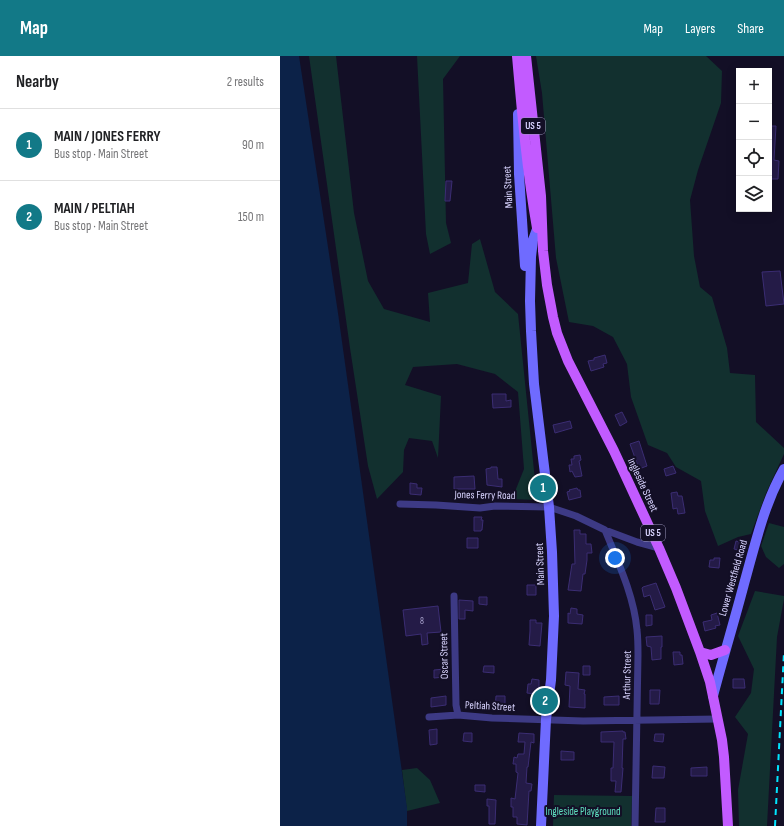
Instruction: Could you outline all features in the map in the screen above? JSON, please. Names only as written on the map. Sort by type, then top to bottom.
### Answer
[{"type":"main road","name":"Main Street","points":[[517,56],[523,126],[536,196]]},
{"type":"main road","name":"US 5","points":[[526,56],[536,196]]},
{"type":"main road","name":"Main Street","points":[[518,70],[519,174],[525,265],[530,301]]},
{"type":"main road","name":"Ingleside Street","points":[[536,196],[542,216],[543,251],[552,317],[563,350],[614,451],[659,548],[679,594],[710,682],[722,740],[728,826]]},
{"type":"main road","name":"Ingleside Street","points":[[536,196],[537,227],[543,251]]},
{"type":"main road","name":"Main Street","points":[[541,826],[546,719],[551,680],[554,616],[549,507],[534,384],[530,301],[533,240],[542,216]]},
{"type":"main road","name":"Lower Westfield Road","points":[[713,696],[759,531],[770,499],[784,469]]},
{"type":"main road","points":[[700,652],[712,655],[725,650]]},
{"type":"street","name":"Jones Ferry Road","points":[[400,504],[480,508],[495,506],[549,507],[576,516],[605,530],[637,542],[659,548]]},
{"type":"street","name":"Arthur Street","points":[[605,530],[627,587],[638,631],[635,826]]},
{"type":"street","name":"Oscar Street","points":[[454,596],[456,698],[458,715]]},
{"type":"street","name":"Peltiah Street","points":[[429,717],[458,715],[492,718],[583,721],[718,719]]},
{"type":"green space","points":[[309,56],[336,56],[354,213],[368,281],[384,309],[430,322],[428,293],[468,283],[472,244],[480,239],[495,292],[518,314],[537,500],[512,499],[524,469],[518,392],[495,374],[457,364],[413,367],[405,385],[441,396],[438,458],[432,441],[409,438],[404,450],[403,472],[377,499],[368,466]]},
{"type":"green space","points":[[417,56],[460,56],[443,79],[446,223],[451,243],[430,254],[426,234]]},
{"type":"green space","points":[[536,56],[706,56],[722,71],[721,103],[698,170],[690,200],[694,256],[700,287],[712,297],[727,348],[730,373],[755,375],[756,422],[784,448],[784,454],[766,493],[751,534],[738,537],[718,546],[705,511],[701,481],[676,467],[667,453],[648,445],[631,397],[627,364],[613,337],[593,326],[569,322],[556,258],[542,93]]},
{"type":"green space","points":[[769,523],[784,527],[784,564],[779,568],[766,557],[761,546]]},
{"type":"green space","points":[[755,591],[784,596],[784,599],[777,637],[767,826],[739,826],[738,790],[748,734],[735,717],[751,693],[754,669],[738,636]]},
{"type":"green space","points":[[417,768],[430,780],[440,803],[407,811],[402,770]]},
{"type":"green space","name":"Ingleside Playground","points":[[554,795],[632,796],[631,826],[553,826]]},
{"type":"water","points":[[280,56],[299,56],[338,313],[407,808],[407,826],[280,826]]},
{"type":"building","points":[[772,126],[776,126],[774,160],[779,161],[778,179],[772,179]]},
{"type":"building","points":[[446,181],[452,181],[450,201],[445,201]]},
{"type":"building","points":[[780,271],[784,304],[766,306],[762,272]]},
{"type":"building","points":[[605,355],[607,363],[603,364],[604,367],[591,371],[588,361]]},
{"type":"building","points":[[492,394],[506,394],[506,401],[511,400],[511,407],[493,408]]},
{"type":"building","points":[[622,412],[627,422],[620,426],[615,415]]},
{"type":"building","points":[[570,421],[572,428],[555,433],[553,425]]},
{"type":"building","points":[[639,441],[647,466],[639,469],[630,444]]},
{"type":"building","points":[[580,455],[581,460],[579,461],[582,476],[575,477],[572,471],[570,472],[569,465],[572,465],[571,459],[574,459],[574,456]]},
{"type":"building","points":[[673,466],[676,473],[666,476],[664,469]]},
{"type":"building","points":[[497,467],[498,479],[502,479],[502,487],[487,485],[486,469]]},
{"type":"building","points":[[474,476],[475,489],[454,489],[454,477]]},
{"type":"building","points":[[410,483],[417,484],[417,488],[422,488],[421,495],[410,494]]},
{"type":"building","points":[[577,488],[580,490],[581,497],[569,500],[567,492]]},
{"type":"building","points":[[677,492],[678,496],[682,496],[685,513],[678,514],[677,508],[673,509],[671,493]]},
{"type":"building","points":[[474,517],[482,517],[481,520],[483,520],[481,531],[474,531]]},
{"type":"building","points":[[574,530],[580,530],[580,534],[586,534],[586,544],[591,544],[592,553],[587,553],[585,574],[583,574],[581,591],[568,590],[572,564],[575,564]]},
{"type":"building","points":[[467,538],[478,538],[478,548],[467,548]]},
{"type":"building","points":[[736,541],[744,543],[742,551],[734,549]]},
{"type":"building","points":[[714,558],[720,558],[719,568],[709,567],[710,560],[714,560]]},
{"type":"building","points":[[656,583],[665,607],[655,610],[650,595],[644,597],[642,588]]},
{"type":"building","points":[[527,585],[536,585],[536,595],[527,595]]},
{"type":"building","points":[[479,597],[487,597],[487,605],[479,604]]},
{"type":"building","points":[[459,600],[473,601],[473,611],[465,610],[465,619],[459,619]]},
{"type":"building","points":[[438,606],[441,632],[427,633],[428,644],[422,645],[421,634],[406,636],[403,610]]},
{"type":"building","points":[[571,608],[577,609],[577,614],[583,615],[582,624],[568,623],[568,613],[570,614]]},
{"type":"building","points":[[717,613],[720,625],[715,626],[716,628],[705,631],[703,622],[712,620],[711,615]]},
{"type":"building","points":[[646,615],[652,615],[652,625],[646,626]]},
{"type":"building","points":[[530,620],[536,620],[536,623],[542,623],[540,646],[529,645]]},
{"type":"building","points":[[662,636],[661,659],[652,660],[651,647],[647,646],[646,637]]},
{"type":"building","points":[[673,652],[680,652],[680,655],[682,655],[683,664],[674,665]]},
{"type":"building","points":[[484,666],[494,666],[494,673],[483,672]]},
{"type":"building","points":[[583,666],[590,666],[590,675],[583,675]]},
{"type":"building","points":[[445,669],[445,677],[434,678],[434,670]]},
{"type":"building","points":[[566,672],[579,673],[578,689],[585,690],[585,708],[569,707],[570,686],[565,685]]},
{"type":"building","points":[[532,679],[539,680],[539,692],[535,691],[535,694],[527,693],[528,684],[531,684]]},
{"type":"building","points":[[733,679],[744,679],[745,688],[733,688]]},
{"type":"building","points":[[650,690],[660,690],[659,704],[650,704]]},
{"type":"building","points":[[446,696],[446,705],[431,707],[431,698]]},
{"type":"building","points":[[496,696],[505,696],[505,711],[495,710]]},
{"type":"building","points":[[619,696],[619,705],[604,705],[604,697]]},
{"type":"building","points":[[437,729],[437,744],[430,745],[429,730]]},
{"type":"building","points":[[601,732],[625,732],[626,739],[623,739],[621,792],[615,792],[616,781],[611,781],[614,742],[601,742]]},
{"type":"building","points":[[464,733],[472,733],[472,742],[463,741]]},
{"type":"building","points":[[519,733],[534,734],[534,743],[531,742],[527,767],[526,783],[532,784],[531,791],[529,791],[527,825],[517,824],[517,817],[513,817],[513,807],[511,807],[511,798],[515,799],[518,773],[516,772],[516,764],[513,764],[514,757],[517,758],[518,754],[524,754],[525,742],[518,742]]},
{"type":"building","points":[[655,734],[664,734],[663,742],[654,741]]},
{"type":"building","points":[[561,751],[574,752],[574,760],[561,760]]},
{"type":"building","points":[[653,766],[665,767],[664,778],[652,778]]},
{"type":"building","points":[[707,767],[707,776],[691,776],[691,768]]},
{"type":"building","points":[[475,785],[485,785],[485,792],[475,791]]},
{"type":"building","points":[[487,799],[496,800],[495,824],[489,824],[489,806],[487,806]]},
{"type":"building","points":[[656,808],[665,808],[665,822],[655,822]]},
{"type":"railway","points":[[775,826],[784,652]]},
{"type":"place","name":"MAIN / JONES FERRY","points":[[543,488]]},
{"type":"place","name":"MAIN / PELTIAH","points":[[545,701]]}]
